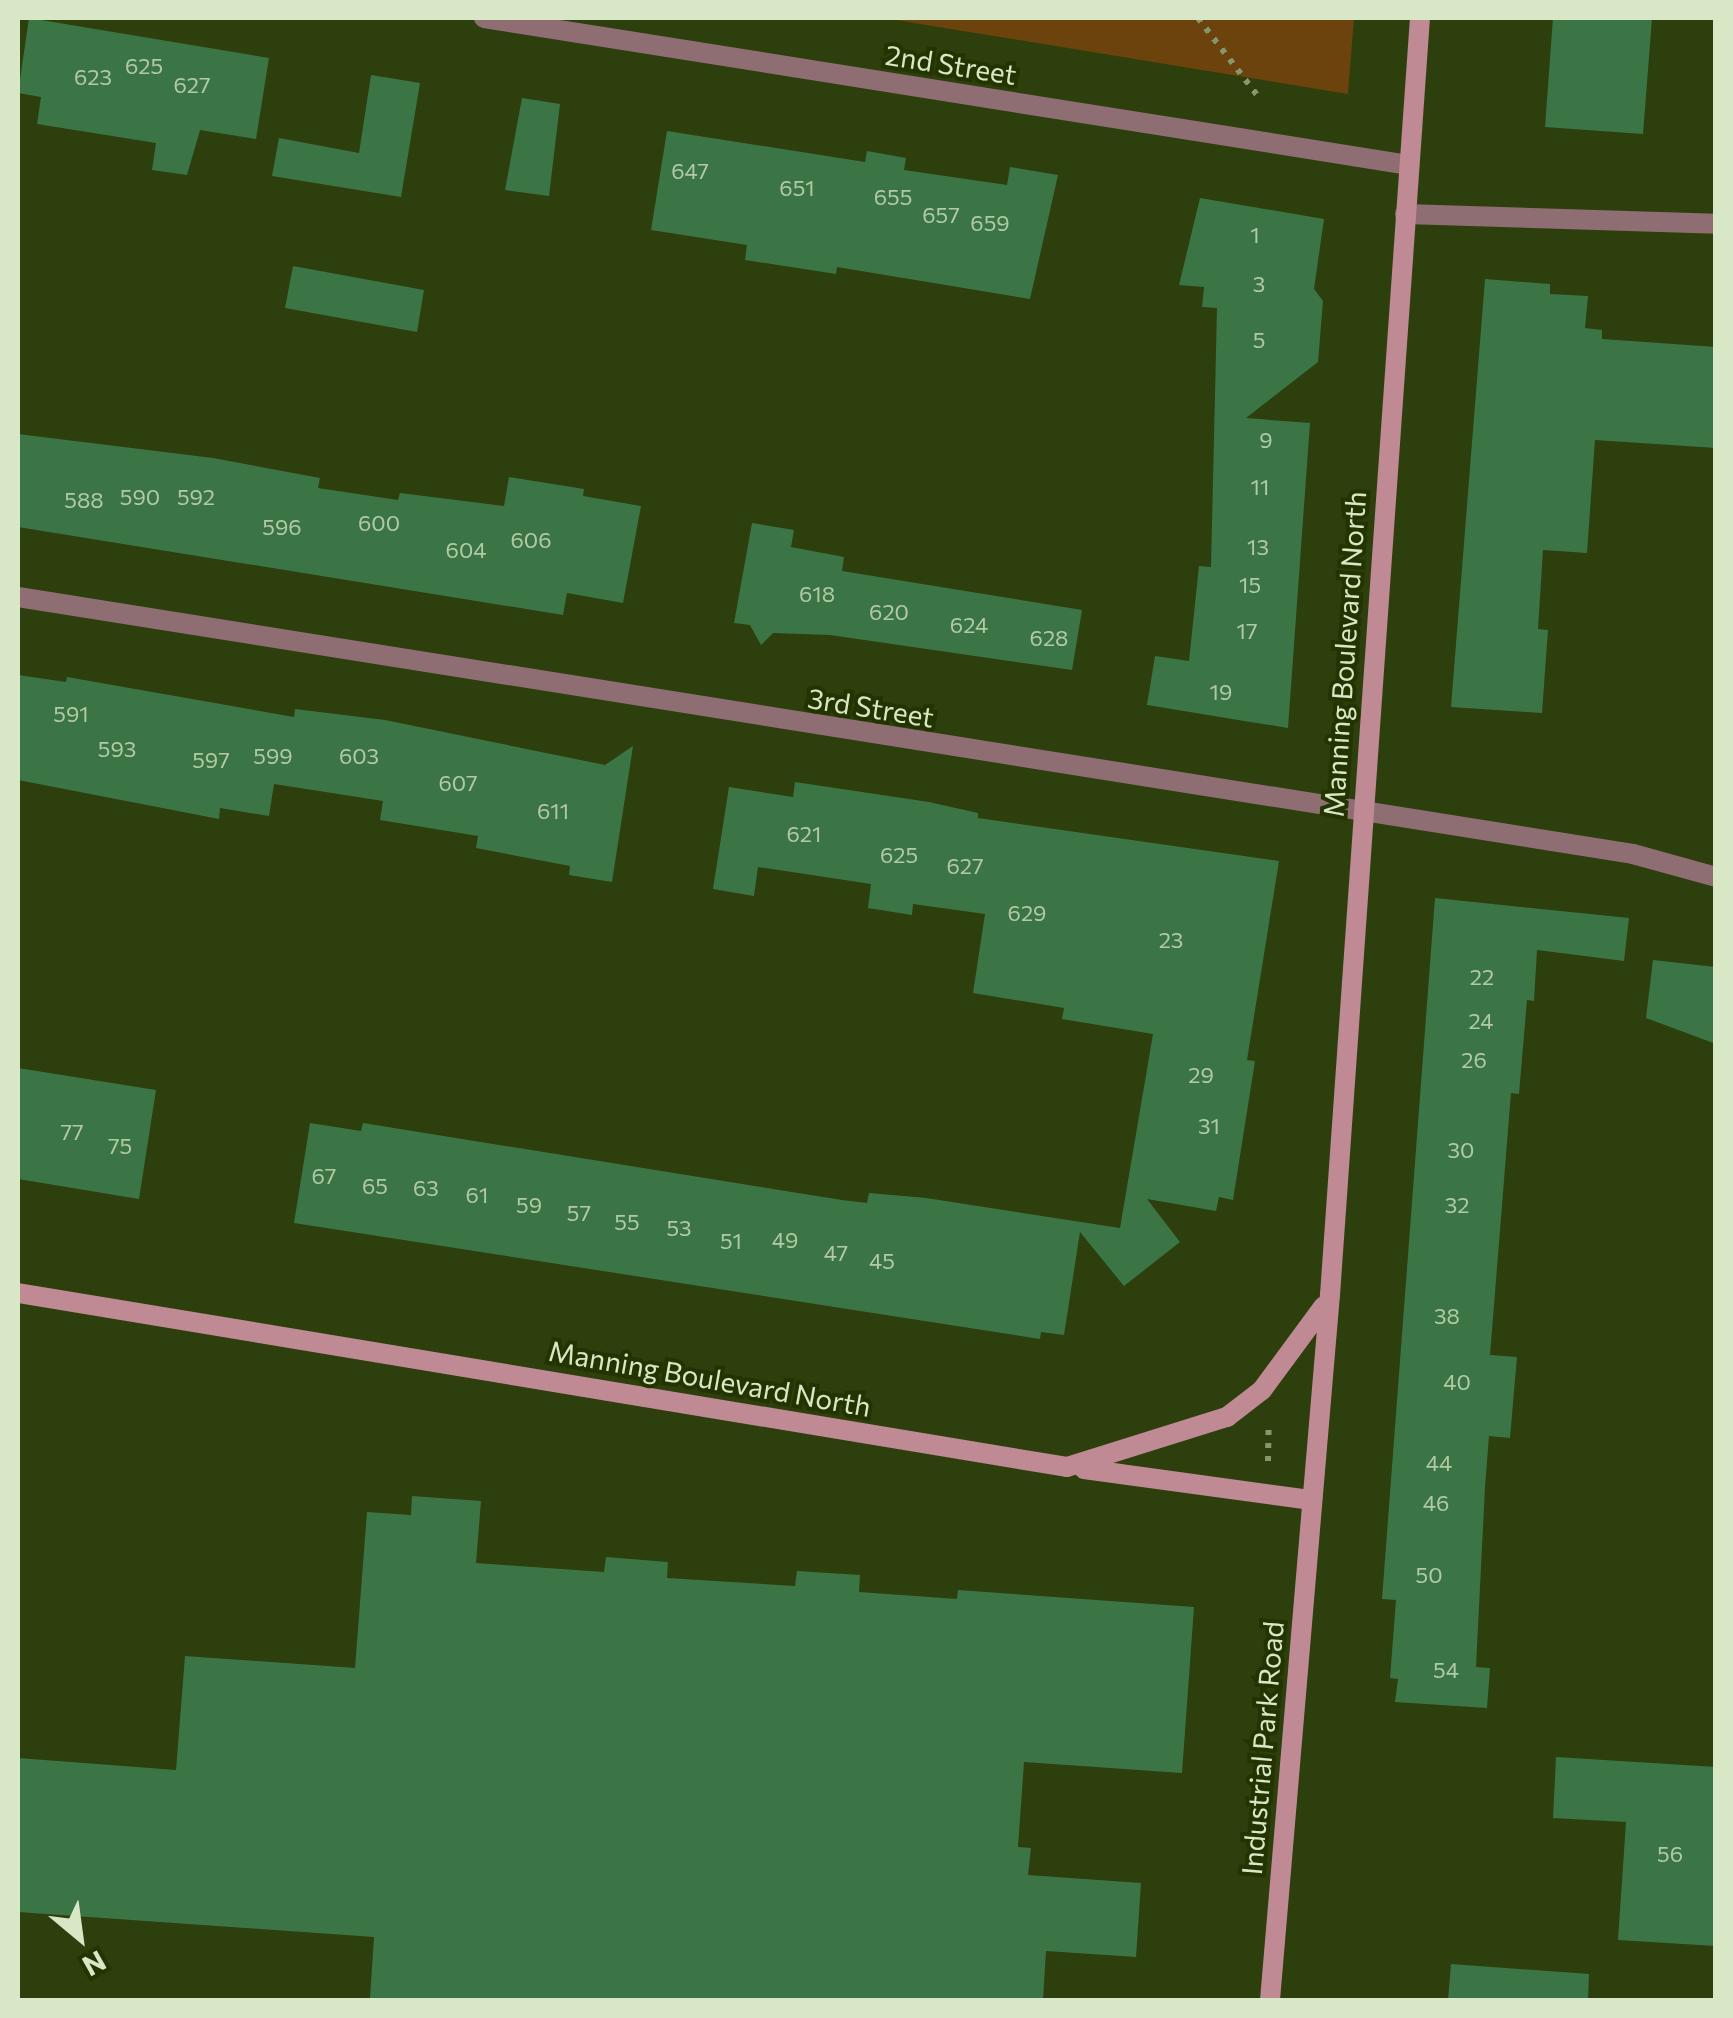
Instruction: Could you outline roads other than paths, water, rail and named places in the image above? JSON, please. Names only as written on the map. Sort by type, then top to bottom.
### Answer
[{"type":"street","name":"2nd Street","points":[[484,18],[1409,165]]},
{"type":"street","name":"Manning Boulevard North","points":[[1310,1500],[1330,1295],[1360,810],[1420,18]]},
{"type":"street","points":[[1404,214],[1716,224]]},
{"type":"street","name":"3rd Street","points":[[18,597],[1633,854],[1716,877]]},
{"type":"street","name":"Manning Boulevard North","points":[[18,1293],[1067,1466],[1226,1417],[1262,1390],[1312,1330],[1330,1295]]},
{"type":"street","points":[[1067,1466],[1310,1500]]},
{"type":"street","name":"Industrial Park Road","points":[[1270,2000],[1310,1500]]}]
